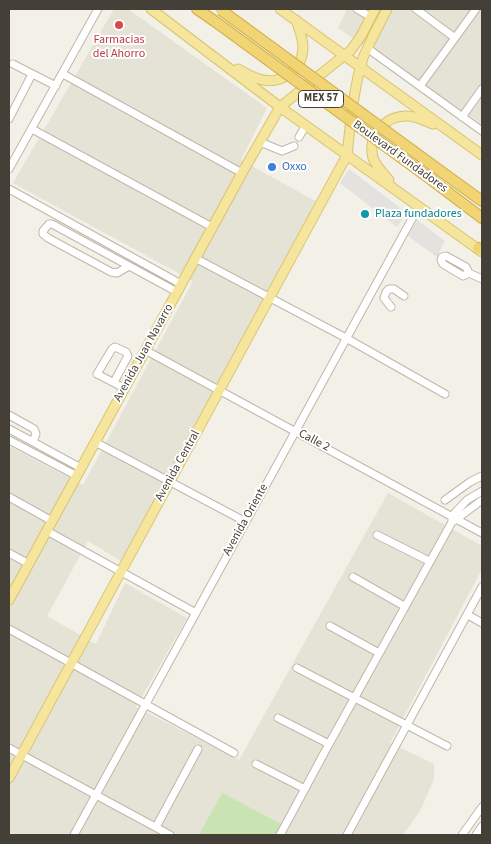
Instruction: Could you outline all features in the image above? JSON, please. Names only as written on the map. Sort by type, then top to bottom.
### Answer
[{"type":"highway","name":"Boulevard Fundadores","points":[[197,9],[482,218]]},
{"type":"highway","name":"Boulevard Fundadores","points":[[220,9],[482,201]]},
{"type":"main road","points":[[151,9],[280,107],[481,250]]},
{"type":"main road","points":[[280,9],[482,156]]},
{"type":"main road","points":[[348,155],[350,128],[360,67],[367,48],[387,9]]},
{"type":"main road","points":[[280,107],[354,46],[373,13]]},
{"type":"main road","points":[[214,56],[259,79],[269,81],[280,79],[297,67],[302,58],[303,46],[296,20]]},
{"type":"main road","name":"Avenida Juan Navarro","points":[[9,600],[212,227],[280,107]]},
{"type":"main road","points":[[404,196],[378,167],[373,156],[372,145],[374,136],[380,127],[398,116],[409,116],[449,132]]},
{"type":"main road","name":"Avenida Central","points":[[9,778],[348,155]]},
{"type":"street","points":[[10,165],[98,9]]},
{"type":"street","points":[[357,9],[373,13]]},
{"type":"street","points":[[416,9],[455,38]]},
{"type":"street","points":[[420,86],[476,9]]},
{"type":"street","points":[[367,48],[482,131]]},
{"type":"street","points":[[12,64],[56,86]]},
{"type":"street","points":[[9,118],[32,74]]},
{"type":"street","points":[[63,74],[242,173]]},
{"type":"street","points":[[462,117],[482,88]]},
{"type":"street","points":[[299,138],[306,125]]},
{"type":"street","points":[[32,129],[212,227]]},
{"type":"street","points":[[260,142],[282,151],[294,146]]},
{"type":"street","points":[[9,189],[179,288]]},
{"type":"street","name":"Avenida Oriente","points":[[74,835],[419,206]]},
{"type":"street","points":[[129,266],[114,274],[48,238],[43,234],[43,231],[48,224],[52,224],[129,266],[179,288]]},
{"type":"street","points":[[195,258],[346,338],[445,394]]},
{"type":"street","points":[[469,273],[482,279]]},
{"type":"street","points":[[374,286],[386,292]]},
{"type":"street","points":[[391,307],[384,298],[386,292],[392,288],[404,296]]},
{"type":"street","points":[[114,382],[128,354],[116,347],[97,374],[124,388]]},
{"type":"street","name":"Calle 2","points":[[145,350],[482,533]]},
{"type":"street","points":[[122,367],[132,373]]},
{"type":"street","points":[[9,415],[34,429],[36,434],[33,442]]},
{"type":"street","points":[[9,429],[79,472]]},
{"type":"street","points":[[9,440],[79,472]]},
{"type":"street","points":[[96,442],[246,522]]},
{"type":"street","points":[[445,500],[482,476]]},
{"type":"street","points":[[280,835],[460,506],[480,497],[470,482]]},
{"type":"street","points":[[9,497],[52,521]]},
{"type":"street","points":[[46,531],[196,613]]},
{"type":"street","points":[[377,535],[429,562]]},
{"type":"street","points":[[9,553],[29,564]]},
{"type":"street","points":[[353,577],[404,606]]},
{"type":"street","points":[[347,835],[482,588]]},
{"type":"street","points":[[468,615],[482,623]]},
{"type":"street","points":[[330,626],[379,653]]},
{"type":"street","points":[[9,629],[234,753]]},
{"type":"street","points":[[296,668],[447,746]]},
{"type":"street","points":[[278,718],[329,744]]},
{"type":"street","points":[[9,748],[170,835]]},
{"type":"street","points":[[156,827],[198,749]]},
{"type":"street","points":[[256,764],[305,789]]},
{"type":"street","points":[[462,835],[482,807]]},
{"type":"street","points":[[476,835],[482,826]]},
{"type":"shaded area","points":[[114,9],[128,9],[267,108],[241,160],[317,202],[121,561],[88,541],[47,616],[96,644],[125,583],[187,618],[136,707],[239,760],[388,493],[482,546],[482,569],[390,743],[434,764],[434,779],[420,811],[403,835],[9,835],[9,446],[83,485],[193,281],[13,183]]},
{"type":"shaded area","points":[[347,9],[482,9],[482,124],[338,28]]},
{"type":"shaded area","points":[[349,169],[407,213],[397,227],[340,183]]},
{"type":"shaded area","points":[[417,220],[445,241],[437,257],[408,236]]},
{"type":"green space","points":[[222,793],[283,825],[277,835],[199,835]]},
{"type":"place","name":"Farmacias del Ahorro","points":[[119,25]]},
{"type":"place","name":"Oxxo","points":[[272,167]]},
{"type":"place","name":"Plaza fundadores","points":[[365,214]]}]
